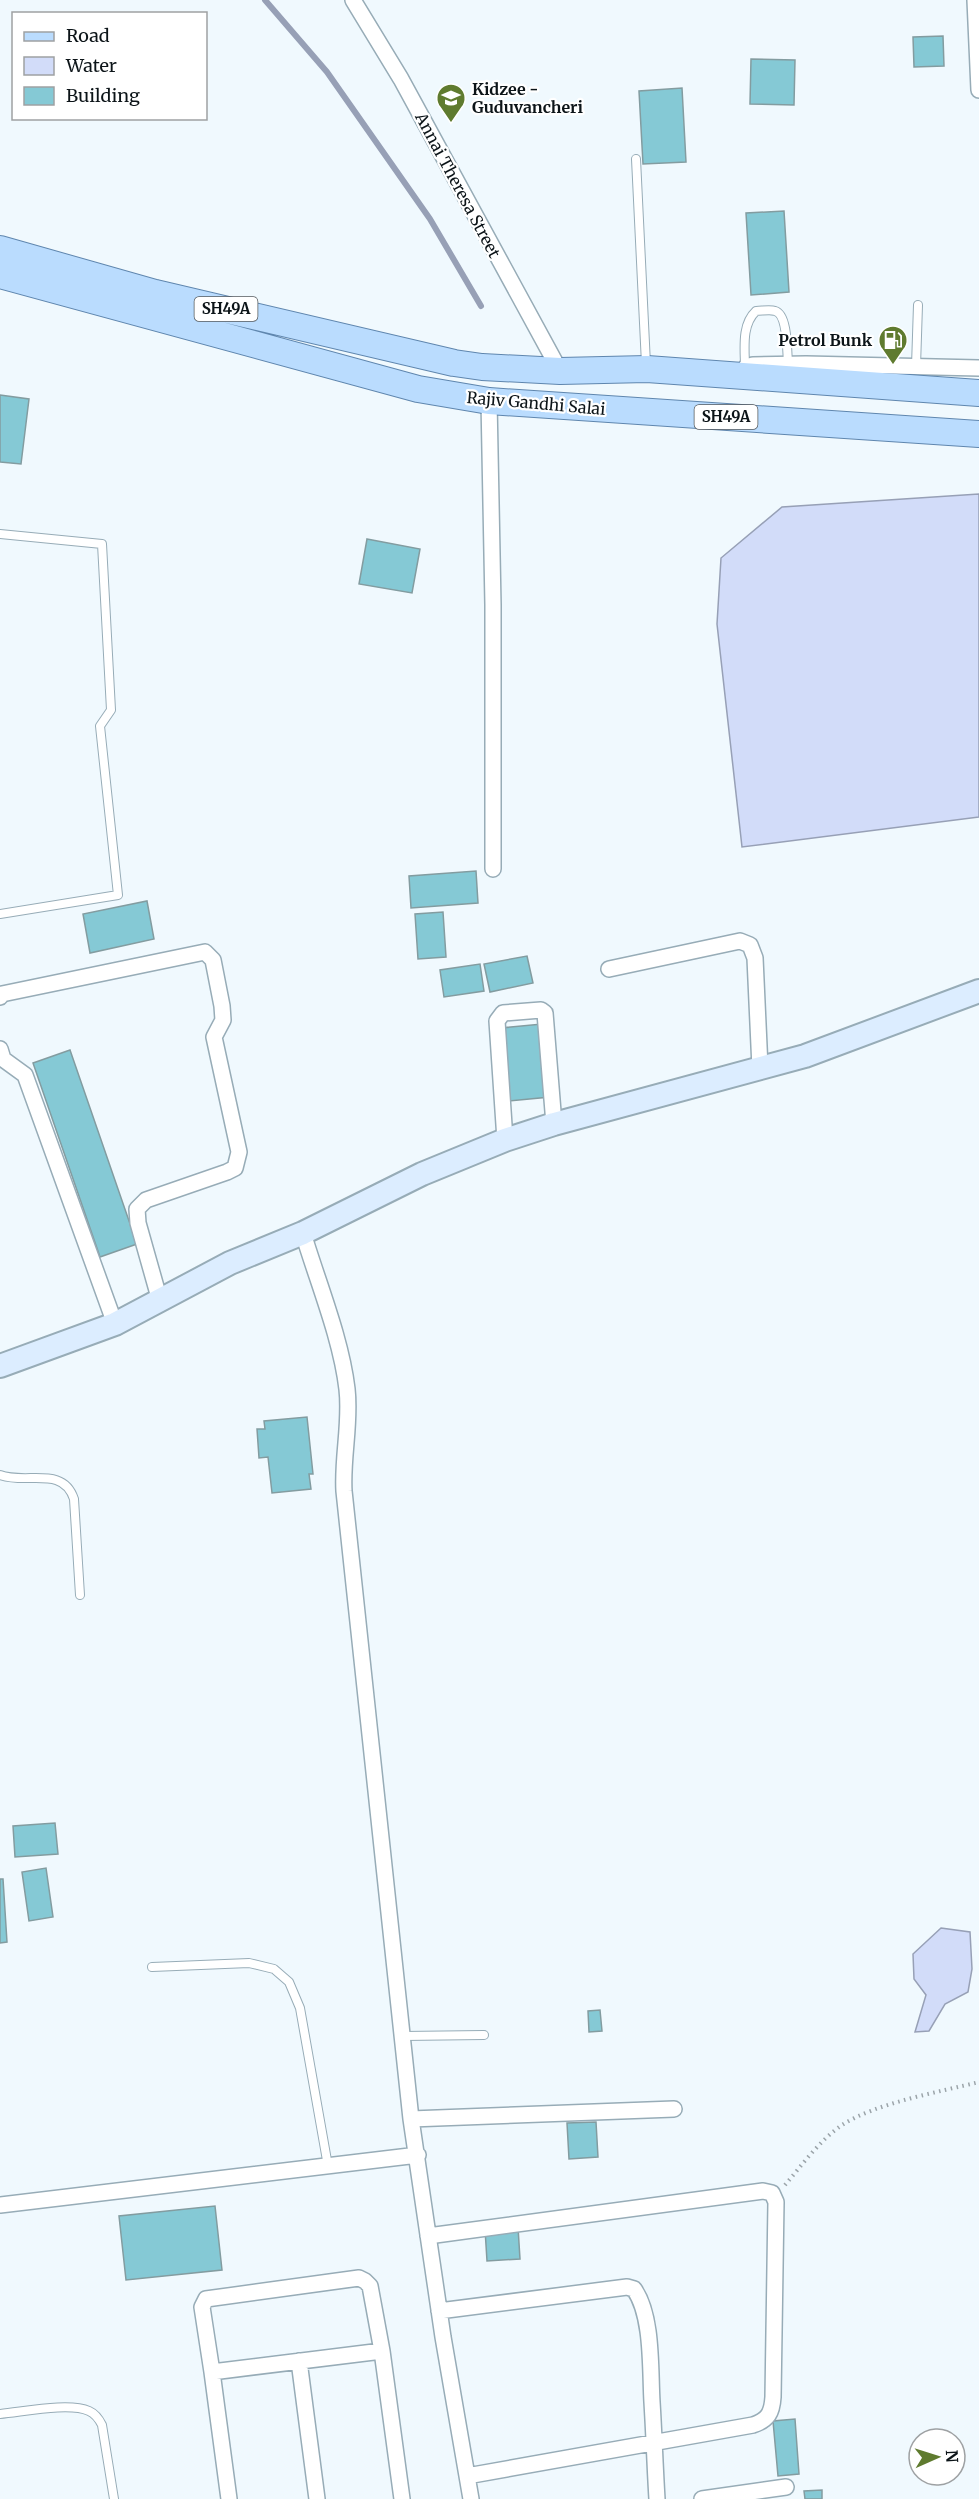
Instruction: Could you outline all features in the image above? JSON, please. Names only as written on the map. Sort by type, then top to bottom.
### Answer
[{"type":"main road","name":"Rajiv Gandhi Salai","points":[[0,249],[137,300],[418,389],[471,398],[979,434]]},
{"type":"main road","name":"Rajiv Gandhi Salai","points":[[0,275],[482,367],[560,371],[647,369],[979,393]]},
{"type":"street","name":"Annai Theresa Street","points":[[353,0],[401,79],[560,371]]},
{"type":"street","points":[[975,0],[979,90]]},
{"type":"street","points":[[720,375],[745,368],[788,364],[979,368]]},
{"type":"street","points":[[471,398],[493,605],[493,869]]},
{"type":"street","points":[[609,969],[740,941],[750,945],[755,958],[760,1068]]},
{"type":"street","points":[[0,996],[95,973],[205,952],[213,960],[223,1020],[214,1037],[237,1142],[238,1161],[235,1168],[227,1172],[146,1200],[137,1209],[138,1223],[160,1301]]},
{"type":"street","points":[[0,1366],[115,1324],[230,1263],[303,1233],[422,1174],[505,1140],[554,1124],[805,1056],[979,991]]},
{"type":"street","points":[[505,1140],[497,1021],[503,1013],[541,1010],[545,1013],[554,1124]]},
{"type":"street","points":[[0,1049],[3,1059],[25,1075],[115,1324]]},
{"type":"street","points":[[303,1233],[339,1349],[347,1387],[349,1413],[343,1455],[344,1491],[411,2119],[439,2311],[471,2499]]},
{"type":"street","points":[[411,2119],[674,2109]]},
{"type":"street","points":[[0,2205],[418,2155]]},
{"type":"street","points":[[428,2236],[763,2191],[774,2197],[773,2397],[769,2416],[765,2421],[654,2444],[467,2476]]},
{"type":"street","points":[[229,2499],[202,2307],[206,2299],[359,2278],[369,2286],[382,2351],[402,2499]]},
{"type":"street","points":[[439,2311],[627,2287],[634,2289],[640,2297],[645,2315],[649,2350],[657,2499]]},
{"type":"street","points":[[212,2372],[382,2351]]},
{"type":"street","points":[[299,2361],[317,2499]]},
{"type":"street","points":[[702,2499],[786,2487]]},
{"type":"lane","points":[[636,159],[647,369]]},
{"type":"lane","points":[[916,366],[918,305]]},
{"type":"lane","points":[[745,368],[746,327],[756,311],[775,310],[780,313],[784,321],[788,364]]},
{"type":"lane","points":[[0,534],[102,544],[111,710],[100,726],[118,895],[0,914]]},
{"type":"lane","points":[[0,1475],[9,1479],[56,1479],[64,1482],[70,1488],[74,1499],[80,1595]]},
{"type":"lane","points":[[152,1967],[249,1963],[274,1969],[289,1982],[300,2008],[328,2166]]},
{"type":"lane","points":[[403,2036],[484,2036]]},
{"type":"lane","points":[[0,2414],[75,2408],[88,2410],[97,2416],[104,2432],[114,2499]]},
{"type":"path","points":[[774,2197],[815,2149],[842,2125],[879,2109],[979,2082]]},
{"type":"water","points":[[979,494],[979,817],[742,847],[717,624],[721,558],[782,507]]},
{"type":"water","points":[[941,1928],[970,1932],[972,1969],[968,1992],[945,2004],[929,2031],[915,2032],[926,1995],[914,1979],[913,1954]]},
{"type":"building","points":[[943,36],[944,66],[914,67],[913,37]]},
{"type":"building","points":[[751,59],[795,60],[794,105],[750,104]]},
{"type":"building","points":[[682,88],[686,162],[643,164],[639,91]]},
{"type":"building","points":[[784,211],[789,292],[751,295],[746,213]]},
{"type":"building","points":[[0,395],[29,399],[21,464],[0,462]]},
{"type":"building","points":[[367,539],[420,549],[412,593],[359,584]]},
{"type":"building","points":[[476,871],[478,903],[411,908],[409,876]]},
{"type":"building","points":[[147,901],[154,939],[90,953],[83,914]]},
{"type":"building","points":[[443,912],[446,957],[418,959],[415,914]]},
{"type":"building","points":[[527,956],[533,983],[490,992],[484,964]]},
{"type":"building","points":[[480,964],[484,991],[444,997],[440,970]]},
{"type":"building","points":[[542,1024],[550,1097],[509,1101],[501,1028]]},
{"type":"building","points":[[70,1050],[137,1244],[100,1257],[33,1063]]},
{"type":"building","points":[[307,1417],[313,1474],[309,1474],[311,1489],[272,1493],[268,1457],[259,1458],[257,1429],[265,1429],[264,1421]]},
{"type":"building","points":[[55,1823],[58,1854],[15,1857],[13,1826]]},
{"type":"building","points":[[46,1868],[53,1917],[29,1921],[22,1872]]},
{"type":"building","points":[[0,1879],[3,1879],[7,1942],[0,1943]]},
{"type":"building","points":[[600,2010],[602,2031],[589,2032],[588,2011]]},
{"type":"building","points":[[596,2122],[598,2157],[569,2159],[567,2123]]},
{"type":"building","points":[[215,2206],[222,2270],[126,2280],[119,2216]]},
{"type":"building","points":[[518,2227],[520,2259],[487,2261],[485,2229]]},
{"type":"building","points":[[795,2419],[799,2474],[778,2476],[773,2421]]},
{"type":"building","points":[[822,2490],[822,2499],[805,2499],[804,2491]]},
{"type":"waterway","points":[[265,0],[327,72],[430,219],[481,306]]},
{"type":"place","name":"Kidzee - Guduvancheri","points":[[451,124]]},
{"type":"place","name":"Petrol Bunk","points":[[893,366]]}]
